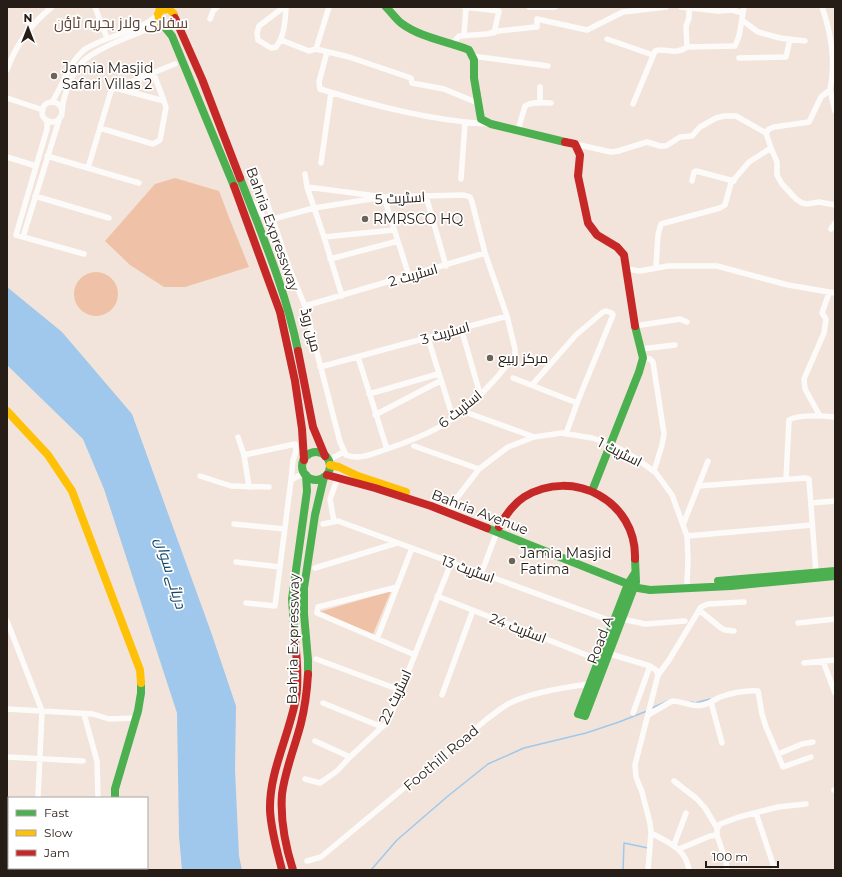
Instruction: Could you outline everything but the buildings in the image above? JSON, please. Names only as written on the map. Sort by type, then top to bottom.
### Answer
[{"type":"main road","points":[[386,7],[401,23],[420,34],[453,43],[469,50],[474,60],[474,78],[482,119],[491,124],[575,144],[579,149],[580,155],[578,173],[587,219],[590,228],[595,233],[621,248],[624,255],[635,326],[643,358],[639,372],[592,491]]},
{"type":"main road","points":[[169,9],[174,12],[172,24],[170,26],[163,25],[159,22],[159,10],[169,9]]},
{"type":"main road","name":"Bahria Expressway","points":[[174,12],[202,79],[281,285],[317,440],[328,460]]},
{"type":"main road","name":"Bahria Expressway","points":[[163,25],[172,36],[236,189],[280,312],[295,381],[302,429],[304,460]]},
{"type":"main road","points":[[7,411],[48,455],[72,491],[140,670],[141,693],[136,718],[115,789],[115,797]]},
{"type":"main road","points":[[316,453],[328,460],[326,476],[315,480],[305,474],[302,466],[304,460],[311,454],[316,453]]},
{"type":"main road","name":"Bahria Avenue","points":[[328,460],[358,476],[632,581],[650,590],[731,586],[835,576]]},
{"type":"main road","name":"Bahria Expressway","points":[[282,870],[272,829],[270,809],[274,775],[289,727],[296,697],[297,661],[292,599],[307,491],[305,474]]},
{"type":"main road","name":"Bahria Expressway","points":[[293,870],[284,839],[281,821],[288,767],[300,729],[306,697],[308,660],[304,619],[304,586],[319,492],[326,476]]},
{"type":"main road","name":"Bahria Avenue","points":[[326,476],[338,477],[450,511]]},
{"type":"main road","name":"Road A","points":[[498,529],[505,516],[513,506],[524,497],[550,487],[565,485],[579,487],[604,497],[623,515],[630,527],[636,552],[632,581],[622,619],[605,652],[599,660],[581,715],[605,652],[614,622],[632,581]]},
{"type":"main road","name":"Bahria Avenue","points":[[632,581],[650,585],[835,571]]},
{"type":"street","points":[[7,70],[10,55],[28,30],[52,7]]},
{"type":"street","points":[[94,7],[107,38]]},
{"type":"street","points":[[210,19],[213,11],[217,7]]},
{"type":"street","points":[[285,7],[286,19],[281,40],[276,47],[271,48],[258,40],[258,26],[285,7]]},
{"type":"street","points":[[316,49],[329,7]]},
{"type":"street","points":[[464,35],[465,7],[500,9],[494,33]]},
{"type":"street","points":[[529,7],[554,7]]},
{"type":"street","points":[[453,43],[457,37],[464,35],[487,34],[535,28],[537,27],[538,19],[587,30],[630,9],[666,7]]},
{"type":"street","points":[[633,104],[654,51],[677,51],[683,50],[687,47],[736,46],[744,10],[718,11],[681,7]]},
{"type":"street","points":[[822,7],[827,23],[833,54],[832,82],[830,90],[835,111]]},
{"type":"street","points":[[687,47],[686,26],[689,18],[689,8]]},
{"type":"street","points":[[52,102],[60,107],[61,114],[57,120],[52,122],[43,117],[42,110],[47,104],[52,102],[59,90],[65,74],[85,49],[107,38],[146,24],[159,10]]},
{"type":"street","points":[[742,20],[758,32],[805,41]]},
{"type":"street","points":[[23,237],[61,114],[62,106],[72,78],[80,64],[87,58],[112,44],[152,27],[163,25]]},
{"type":"street","points":[[608,39],[653,55]]},
{"type":"street","points":[[739,58],[786,58],[790,39]]},
{"type":"street","points":[[281,40],[309,51],[316,49],[349,57],[410,78],[412,83],[444,89],[478,103]]},
{"type":"street","points":[[327,52],[319,86],[320,89],[417,116],[465,123],[491,124]]},
{"type":"street","points":[[472,56],[548,66]]},
{"type":"street","points":[[88,168],[111,91],[115,88],[175,64]]},
{"type":"street","points":[[100,128],[153,144],[160,140],[166,107],[153,72]]},
{"type":"street","points":[[540,87],[540,103]]},
{"type":"street","points":[[115,88],[164,101]]},
{"type":"street","points":[[766,133],[769,129],[774,127],[809,122],[821,97],[830,90]]},
{"type":"street","points":[[321,163],[332,93]]},
{"type":"street","points":[[7,98],[42,110]]},
{"type":"street","points":[[518,130],[525,106],[530,103],[551,103]]},
{"type":"street","points":[[575,144],[611,152],[618,152],[647,142],[660,146],[666,146],[680,137],[692,136],[700,127],[716,118],[736,116],[766,133],[777,162],[777,175],[782,184],[796,199],[807,204],[819,202],[835,205]]},
{"type":"street","points":[[47,120],[47,129],[16,235],[84,254]]},
{"type":"street","points":[[460,179],[465,123]]},
{"type":"street","points":[[656,267],[658,235],[661,224],[720,208],[725,205],[732,183],[749,162],[771,148]]},
{"type":"street","points":[[47,156],[139,183]]},
{"type":"street","points":[[7,157],[36,166]]},
{"type":"street","points":[[692,181],[694,172],[696,171],[734,181]]},
{"type":"street","points":[[305,174],[307,187],[342,296]]},
{"type":"street","name":"مین روڈ","points":[[258,176],[290,270],[305,306],[340,442],[344,452]]},
{"type":"street","points":[[307,187],[384,198],[409,276]]},
{"type":"street","points":[[247,194],[265,218],[273,219]]},
{"type":"street","name":"اسٹریٹ 5","points":[[273,219],[314,208],[384,198],[464,195],[470,197],[472,202],[485,253]]},
{"type":"street","points":[[35,196],[109,218]]},
{"type":"street","points":[[426,196],[446,266]]},
{"type":"street","points":[[831,229],[835,223]]},
{"type":"street","points":[[324,238],[394,230]]},
{"type":"street","points":[[330,259],[398,241]]},
{"type":"street","points":[[485,253],[507,316]]},
{"type":"street","name":"اسٹریٹ 2","points":[[305,306],[446,266],[485,253]]},
{"type":"street","points":[[626,269],[640,270],[680,265],[717,266],[788,285],[832,293],[822,313],[826,320],[824,333],[804,379],[805,389],[820,416]]},
{"type":"street","points":[[532,385],[576,335],[603,312],[609,312],[613,315],[576,403],[566,434]]},
{"type":"street","name":"اسٹریٹ 3","points":[[320,367],[507,316]]},
{"type":"street","name":"اسٹریٹ 6","points":[[344,452],[346,455],[352,457],[368,455],[421,436],[452,418],[480,394],[515,355],[515,349],[507,316]]},
{"type":"street","points":[[635,326],[680,319],[687,322]]},
{"type":"street","points":[[461,328],[480,394]]},
{"type":"street","points":[[428,338],[452,418]]},
{"type":"street","points":[[641,349],[675,345]]},
{"type":"street","points":[[358,357],[386,449]]},
{"type":"street","points":[[643,358],[650,359],[653,362],[664,434],[654,471]]},
{"type":"street","points":[[369,394],[438,374]]},
{"type":"street","points":[[513,378],[576,403]]},
{"type":"street","points":[[375,415],[440,381]]},
{"type":"street","points":[[468,413],[534,437]]},
{"type":"street","points":[[786,479],[789,420],[820,416],[835,418]]},
{"type":"street","name":"اسٹریٹ 1","points":[[450,511],[453,503],[479,469],[508,447],[534,437],[562,433],[592,438],[611,444],[654,471],[672,495],[686,536],[688,560],[687,583]]},
{"type":"street","points":[[238,437],[244,455],[249,487]]},
{"type":"street","points":[[244,455],[296,444],[275,606],[246,603]]},
{"type":"street","points":[[414,446],[479,469]]},
{"type":"street","points":[[328,460],[344,452]]},
{"type":"street","points":[[683,525],[708,461]]},
{"type":"street","points":[[291,480],[305,474]]},
{"type":"street","points":[[200,476],[231,486],[269,487]]},
{"type":"street","points":[[334,522],[330,499],[338,477]]},
{"type":"street","points":[[698,486],[786,479],[809,479],[816,572]]},
{"type":"street","points":[[810,503],[835,501]]},
{"type":"street","name":"اسٹریٹ 13","points":[[323,524],[338,521],[614,622]]},
{"type":"street","points":[[234,524],[285,529]]},
{"type":"street","points":[[686,536],[812,525]]},
{"type":"street","points":[[481,574],[498,529]]},
{"type":"street","points":[[315,568],[398,543]]},
{"type":"street","points":[[377,639],[412,548]]},
{"type":"street","points":[[236,562],[280,567]]},
{"type":"street","name":"اسٹریٹ 22","points":[[305,779],[320,784],[337,771],[386,724],[393,710],[451,563]]},
{"type":"street","points":[[397,587],[318,607],[316,610],[318,614],[415,655]]},
{"type":"street","name":"اسٹریٹ 24","points":[[437,596],[599,660]]},
{"type":"street","points":[[648,870],[651,833],[642,792],[636,777],[635,765],[658,675],[669,660],[701,607],[708,604],[744,602]]},
{"type":"street","points":[[442,695],[473,610]]},
{"type":"street","points":[[699,610],[721,628],[734,631]]},
{"type":"street","points":[[622,619],[645,624],[684,621]]},
{"type":"street","points":[[798,623],[835,619]]},
{"type":"street","points":[[7,621],[42,711],[38,797]]},
{"type":"street","points":[[605,652],[650,666],[656,670],[658,675]]},
{"type":"street","points":[[316,659],[400,690]]},
{"type":"street","points":[[804,663],[835,660]]},
{"type":"street","points":[[823,661],[835,693]]},
{"type":"street","points":[[633,713],[650,666]]},
{"type":"street","name":"Foothill Road","points":[[307,861],[321,857],[487,719],[507,705],[526,697],[573,686],[590,684]]},
{"type":"street","points":[[648,714],[672,702],[694,707],[734,693],[758,691],[764,721],[783,768],[811,757]]},
{"type":"street","points":[[711,702],[722,743]]},
{"type":"street","points":[[323,703],[382,727]]},
{"type":"street","points":[[7,709],[93,714],[109,718],[136,718]]},
{"type":"street","points":[[84,714],[97,761],[98,797]]},
{"type":"street","points":[[315,741],[350,757]]},
{"type":"street","points":[[778,754],[802,744],[814,742]]},
{"type":"street","points":[[7,757],[83,761]]},
{"type":"street","points":[[674,781],[697,799],[705,808],[717,832],[727,870]]},
{"type":"street","points":[[679,849],[710,836],[717,832],[720,824],[739,817],[790,804],[806,804]]},
{"type":"street","points":[[674,845],[686,813]]},
{"type":"street","points":[[756,813],[775,870]]},
{"type":"street","points":[[651,833],[679,849],[685,857],[690,870]]},
{"type":"shaded area","points":[[175,178],[219,191],[249,267],[185,287],[164,287],[130,265],[105,241],[155,184]]},
{"type":"shaded area","points":[[92,272],[100,272],[105,273],[112,278],[117,285],[117,303],[112,310],[105,315],[92,316],[84,313],[77,306],[74,298],[74,290],[77,282],[84,275]]},
{"type":"shaded area","points":[[391,591],[373,634],[319,612]]},
{"type":"water","name":"دریائے سواں","points":[[7,287],[62,332],[132,414],[211,632],[236,706],[235,770],[239,856],[242,870],[182,870],[179,836],[177,713],[104,489],[83,439],[7,365]]},
{"type":"waterway","points":[[652,708],[672,699]]},
{"type":"waterway","points":[[691,702],[695,703],[710,699]]},
{"type":"waterway","points":[[371,870],[397,840],[488,764],[524,748],[586,733],[647,711]]},
{"type":"waterway","points":[[623,870],[624,843],[648,848]]},
{"type":"traffic: fast","points":[[386,7],[399,21],[409,28],[426,36],[469,50],[474,60],[474,78],[481,119],[491,124],[565,142]]},
{"type":"traffic: fast","points":[[163,25],[172,36],[234,186]]},
{"type":"traffic: fast","points":[[240,178],[280,285],[298,351]]},
{"type":"traffic: fast","points":[[592,491],[639,372],[643,358],[635,326]]},
{"type":"traffic: fast","points":[[316,452],[326,456],[330,466],[326,476],[316,480],[306,476],[302,466],[306,456],[316,452]]},
{"type":"traffic: fast","points":[[295,640],[292,599],[307,491],[306,475]]},
{"type":"traffic: fast","points":[[308,674],[304,614],[304,588],[315,515],[324,477]]},
{"type":"traffic: fast","points":[[487,528],[638,588],[650,590],[731,586],[835,576]]},
{"type":"traffic: fast","points":[[635,559],[636,582],[585,716],[578,714],[628,584],[635,573]]},
{"type":"traffic: fast","points":[[718,581],[835,571]]},
{"type":"traffic: fast","points":[[115,797],[115,789],[138,711],[141,683]]},
{"type":"traffic: slow","points":[[158,14],[161,10],[169,9],[174,14],[174,21],[168,26],[161,24],[159,18],[159,13],[159,11],[160,7]]},
{"type":"traffic: slow","points":[[7,411],[48,455],[72,491],[140,670],[141,683]]},
{"type":"traffic: slow","points":[[330,465],[406,492]]},
{"type":"traffic: jam","points":[[175,18],[202,79],[240,178]]},
{"type":"traffic: jam","points":[[565,142],[575,144],[580,155],[578,176],[588,223],[597,235],[617,247],[624,255],[635,326]]},
{"type":"traffic: jam","points":[[234,186],[280,312],[295,381],[302,429],[304,460]]},
{"type":"traffic: jam","points":[[298,351],[313,427],[325,456]]},
{"type":"traffic: jam","points":[[327,475],[375,488],[431,506],[487,528]]},
{"type":"traffic: jam","points":[[499,527],[510,510],[524,497],[543,489],[562,486],[581,488],[599,495],[614,506],[625,521],[633,538],[635,559]]},
{"type":"traffic: jam","points":[[282,870],[274,840],[270,810],[276,768],[296,698],[298,677],[295,640]]},
{"type":"traffic: jam","points":[[293,870],[284,833],[282,794],[285,776],[299,732],[306,699],[308,674]]},
{"type":"place","name":"Jamia Masjid Safari Villas 2","points":[[54,76]]},
{"type":"place","name":"RMRSCO HQ","points":[[365,219]]},
{"type":"place","name":"مرکز ربیع","points":[[490,358]]},
{"type":"place","name":"Jamia Masjid Fatima","points":[[512,561]]},
{"type":"district","name":"سفاری ولاز بحریہ ٹاؤن","points":[[121,22]]}]
